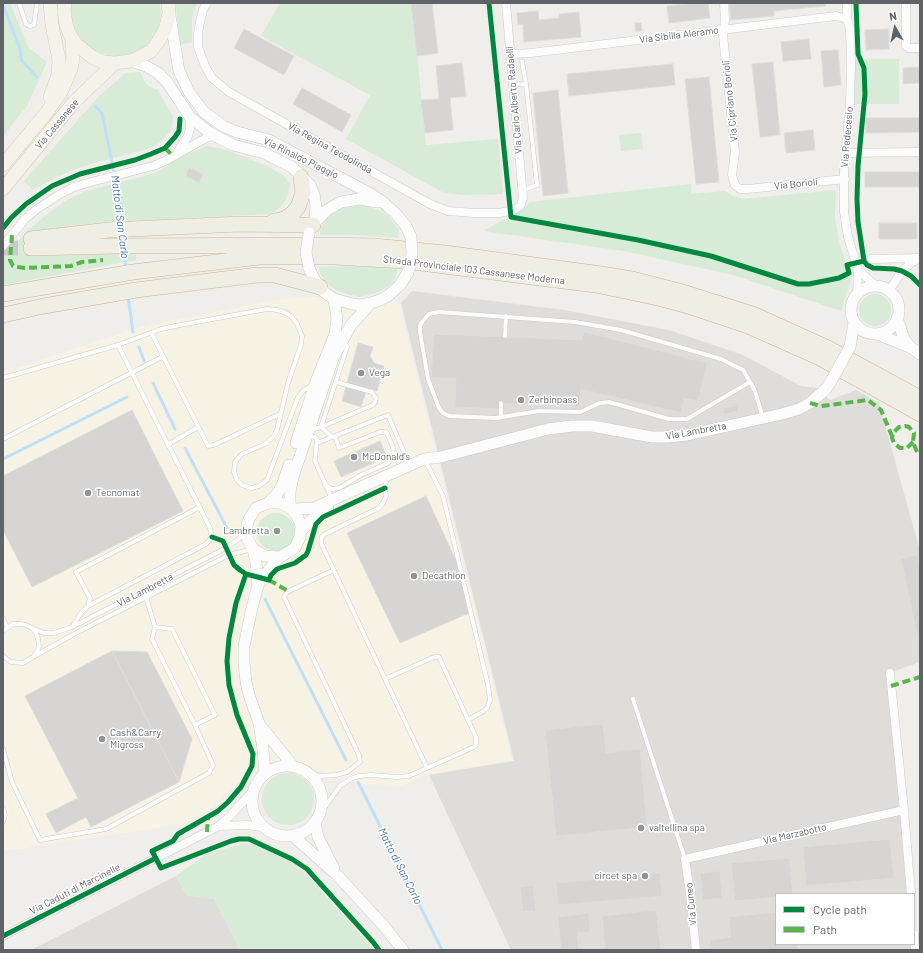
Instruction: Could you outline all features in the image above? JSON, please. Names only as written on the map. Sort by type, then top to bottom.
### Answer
[{"type":"highway","points":[[260,224],[284,219],[295,211],[303,193],[301,177]]},
{"type":"highway","points":[[260,224],[312,226]]},
{"type":"highway","name":"Strada Provinciale 103 Cassanese Moderna","points":[[260,224],[109,230],[31,244],[122,246],[368,246],[445,253],[601,274],[679,290],[755,315],[828,348],[920,398]]},
{"type":"highway","name":"Strada Provinciale 103 Cassanese Moderna","points":[[3,294],[133,272],[259,257],[334,257],[405,260],[596,285],[688,306],[748,326],[820,358],[920,414]]},
{"type":"highway","points":[[3,315],[70,300],[257,275],[275,275],[320,287]]},
{"type":"main road","points":[[30,132],[51,94],[58,76],[58,52],[52,25],[50,3]]},
{"type":"main road","points":[[65,3],[64,10],[66,24],[72,38],[80,49],[103,62],[115,63],[131,61],[145,55],[158,42],[164,33],[169,8]]},
{"type":"main road","name":"Via Cassanese","points":[[3,165],[47,112],[66,81],[73,58],[72,38]]},
{"type":"main road","name":"Via Cassanese","points":[[3,189],[74,102],[115,63]]},
{"type":"street","name":"Via Regina Teodolinda","points":[[207,3],[199,28],[198,40],[200,54],[212,78],[229,92],[439,208],[448,211],[474,214],[510,212],[520,206],[523,194]]},
{"type":"street","name":"Via Carlo Alberto Radaelli","points":[[506,3],[523,194]]},
{"type":"street","name":"Via Cipriano Borioli","points":[[724,3],[725,20],[723,35],[735,152],[732,179],[740,189],[748,189]]},
{"type":"street","name":"Via Redecesio","points":[[847,3],[847,20],[850,29],[851,62],[844,212],[846,230],[858,270],[857,295]]},
{"type":"street","points":[[906,3],[906,46],[909,48],[920,48]]},
{"type":"street","name":"Via Rinaldo Piaggio","points":[[169,8],[179,72],[188,92],[204,112],[223,126],[237,132],[269,140],[356,186],[384,203]]},
{"type":"street","name":"Via Sibilla Aleramo","points":[[511,54],[531,53],[836,16],[847,20]]},
{"type":"street","name":"Via Rinaldo Piaggio","points":[[131,61],[146,66],[158,73],[168,82],[190,117],[203,128],[220,139],[234,145],[272,156],[292,167],[310,185],[314,194],[316,207],[312,226]]},
{"type":"street","points":[[173,156],[182,147],[188,136],[190,129],[190,117]]},
{"type":"street","points":[[3,246],[25,219],[47,202],[74,187],[153,166],[212,136],[220,139]]},
{"type":"street","points":[[846,153],[920,152]]},
{"type":"street","name":"Via Borioli","points":[[748,189],[845,179]]},
{"type":"street","points":[[359,198],[384,203],[401,219],[406,226],[410,237],[412,252],[411,263],[404,280],[394,291],[380,300],[370,303],[361,305],[352,304],[334,299],[320,287],[308,268],[306,252],[312,226],[327,210],[341,202],[359,198]]},
{"type":"street","points":[[871,259],[920,258]]},
{"type":"street","points":[[889,291],[902,272],[912,262],[920,258]]},
{"type":"street","points":[[858,270],[877,287],[889,291],[897,303],[899,311],[893,325],[889,329],[874,334]]},
{"type":"street","points":[[877,287],[868,288],[857,295],[851,309],[854,322],[861,330],[916,351]]},
{"type":"street","points":[[268,503],[282,486],[315,384],[335,334],[337,319],[334,299]]},
{"type":"street","points":[[291,508],[290,492],[293,477],[334,356],[351,325],[370,303]]},
{"type":"street","points":[[897,318],[904,339],[916,351]]},
{"type":"street","name":"Via Lambretta","points":[[850,347],[854,322]]},
{"type":"street","name":"Via Lambretta","points":[[291,508],[314,508],[333,501],[424,459],[441,457],[548,429],[592,426],[644,436],[668,437],[687,435],[762,415],[799,409],[810,403],[825,390],[850,347],[857,339],[874,334]]},
{"type":"street","name":"Via Lambretta","points":[[301,531],[317,514],[441,457]]},
{"type":"street","points":[[258,584],[280,557],[294,548],[298,543],[301,531],[299,519],[291,508],[280,503],[268,503],[256,508],[248,519],[247,525],[247,538],[253,549],[258,572],[258,584],[247,632],[244,663],[248,696],[259,723],[265,773]]},
{"type":"street","points":[[253,549],[265,556],[280,557]]},
{"type":"street","points":[[890,672],[911,893]]},
{"type":"street","points":[[259,723],[293,766]]},
{"type":"street","points":[[317,818],[305,831],[292,836],[277,834],[264,827],[258,820],[253,808],[253,791],[258,781],[265,773],[280,766],[293,766],[302,769],[313,778],[320,789],[322,801],[317,818],[318,837],[338,875]]},
{"type":"street","name":"Via Caduti di Marcinelle","points":[[3,936],[218,826],[230,816],[253,791]]},
{"type":"street","name":"Via Marzabotto","points":[[685,859],[904,810]]},
{"type":"street","name":"Via Caduti di Marcinelle","points":[[218,826],[246,825],[264,827]]},
{"type":"street","points":[[292,836],[338,875],[383,925],[403,950]]},
{"type":"street","name":"Via Cuneo","points":[[685,859],[696,950]]},
{"type":"lane","points":[[19,3],[26,24],[30,26],[34,25],[37,3]]},
{"type":"lane","points":[[522,61],[526,84],[537,185],[523,194]]},
{"type":"lane","points":[[513,85],[526,84]]},
{"type":"lane","points":[[3,378],[118,345],[152,334],[161,329],[267,309],[277,310],[287,314],[297,324],[301,332],[302,341],[300,352],[288,383],[277,430],[270,441],[242,454],[236,461],[234,468],[234,474],[242,485],[255,488],[264,484],[267,480],[298,397],[304,390],[315,384]]},
{"type":"lane","points":[[750,382],[688,419],[669,419],[609,402],[600,403],[580,412],[539,411],[501,417],[449,416],[443,413],[439,408],[433,395],[428,379],[420,332],[422,322],[429,314],[434,312],[575,322],[621,330],[721,359],[743,370],[756,391],[762,415]]},
{"type":"lane","points":[[504,336],[506,316]]},
{"type":"lane","points":[[152,334],[162,357],[208,446],[214,445],[280,414]]},
{"type":"lane","points":[[321,426],[348,347],[343,338]]},
{"type":"lane","points":[[72,627],[81,613],[88,606],[206,544],[212,537],[210,528],[200,506],[118,345]]},
{"type":"lane","points":[[3,439],[162,357]]},
{"type":"lane","points":[[333,501],[314,459],[317,439],[308,433],[321,426],[373,405],[376,400],[376,395],[372,392],[336,382]]},
{"type":"lane","points":[[501,403],[501,417]]},
{"type":"lane","points":[[317,443],[388,415],[409,465]]},
{"type":"lane","points":[[321,426],[333,437],[339,448],[380,432],[387,433],[394,448],[394,456],[388,463],[361,475],[339,488],[332,489],[325,485]]},
{"type":"lane","points":[[168,444],[198,427]]},
{"type":"lane","points":[[427,464],[443,496],[489,690],[490,700],[487,708],[468,720]]},
{"type":"lane","points":[[386,482],[386,496],[379,508],[324,535],[321,541],[322,546],[427,768]]},
{"type":"lane","points":[[88,606],[90,598],[76,572],[200,506]]},
{"type":"lane","name":"Via Lambretta","points":[[8,627],[13,624],[20,624],[44,633],[54,633],[72,627],[231,545],[239,539],[247,525]]},
{"type":"lane","name":"Via Lambretta","points":[[4,658],[17,664],[23,663],[76,633],[229,555],[253,549]]},
{"type":"lane","points":[[309,774],[320,776],[336,775],[347,772],[360,762],[359,755],[284,597],[285,593],[288,591],[334,570]]},
{"type":"lane","points":[[3,749],[12,782],[40,840],[106,829],[209,773],[213,765],[195,725],[152,639],[155,627],[146,597],[157,584]]},
{"type":"lane","points":[[3,618],[8,627],[3,631]]},
{"type":"lane","points":[[155,627],[172,629],[215,715],[195,725]]},
{"type":"lane","points":[[32,628],[38,639],[37,652],[33,657]]},
{"type":"lane","points":[[317,818],[340,786],[350,779],[359,776],[371,775],[397,778],[409,776],[476,745],[476,738],[439,657],[434,657],[385,679]]},
{"type":"lane","points":[[633,699],[685,859]]},
{"type":"lane","points":[[3,808],[5,815],[3,822]]},
{"type":"shaded area","points":[[412,291],[564,310],[669,330],[743,355],[801,386],[817,388],[830,400],[856,390],[879,403],[920,551],[920,662],[889,673],[910,893],[775,893],[775,945],[914,945],[915,950],[511,950],[429,775],[514,761],[401,303]]},
{"type":"shaded area","points":[[315,297],[334,300],[399,304],[512,760],[427,774],[398,787],[368,785],[305,765],[276,762],[246,775],[213,807],[184,824],[30,847],[3,793],[3,372],[141,327],[269,301]]},
{"type":"shaded area","points":[[3,795],[30,848],[3,851]]},
{"type":"shaded area","points":[[176,876],[186,895],[214,899],[240,950],[31,950]]},
{"type":"green space","points":[[3,3],[10,3],[28,47],[47,62],[27,106],[3,136]]},
{"type":"green space","points":[[72,3],[160,3],[161,13],[159,26],[153,37],[144,47],[133,53],[120,56],[107,55],[95,51],[85,44],[77,34],[72,22]]},
{"type":"green space","points":[[176,3],[197,3],[192,17],[192,42],[179,45]]},
{"type":"green space","points":[[280,3],[412,3],[426,145],[498,139],[503,194],[465,195],[444,193],[346,139],[370,95],[261,36]]},
{"type":"green space","points":[[855,59],[899,59],[899,104],[855,104]]},
{"type":"green space","points":[[140,72],[145,82],[150,87],[158,90],[173,117],[172,128],[161,142],[151,148],[81,167],[61,175],[33,190],[24,181],[99,96],[126,73]]},
{"type":"green space","points":[[641,133],[643,149],[621,151],[619,135]]},
{"type":"green space","points":[[205,146],[220,148],[250,159],[269,167],[284,176],[290,184],[289,192],[285,201],[278,209],[270,214],[127,221],[121,214],[116,221],[68,226],[31,236],[136,253],[136,260],[3,285],[3,258],[27,231],[65,201],[86,191],[145,176],[161,170],[175,160]]},
{"type":"green space","points":[[691,184],[691,194],[725,191],[742,199],[836,190],[835,217],[839,242],[851,279],[841,311],[733,275],[624,251],[483,231],[521,211],[530,202]]},
{"type":"green space","points":[[367,206],[388,216],[399,231],[398,238],[357,235],[320,235],[320,230],[325,220],[343,208]]},
{"type":"green space","points":[[354,266],[397,268],[396,277],[391,284],[383,290],[360,297],[336,290],[325,282],[320,273],[320,267]]},
{"type":"green space","points":[[872,294],[878,294],[887,298],[891,310],[887,322],[878,326],[872,326],[863,322],[859,313],[859,307],[863,298]]},
{"type":"green space","points":[[272,513],[280,513],[287,516],[292,521],[295,532],[292,543],[287,548],[280,551],[272,551],[265,548],[260,543],[257,536],[257,528],[260,521],[265,516]]},
{"type":"green space","points":[[288,773],[298,775],[306,781],[312,789],[314,799],[312,809],[306,817],[298,823],[288,825],[278,823],[270,817],[264,809],[262,799],[264,789],[270,781],[278,775]]},
{"type":"green space","points":[[242,844],[254,844],[288,859],[307,875],[374,950],[240,950],[214,899],[186,895],[176,876],[207,854]]},
{"type":"building","points":[[411,3],[432,3],[438,53],[417,56]]},
{"type":"building","points":[[686,3],[708,3],[710,18],[669,23],[667,6]]},
{"type":"building","points":[[729,3],[825,3],[826,6],[774,11],[774,16],[731,20]]},
{"type":"building","points":[[538,11],[539,20],[559,18],[559,14],[579,12],[581,37],[524,42],[523,24],[518,25],[517,13]]},
{"type":"building","points":[[635,23],[641,23],[642,31],[636,32]]},
{"type":"building","points":[[244,29],[294,56],[284,75],[234,48]]},
{"type":"building","points":[[889,29],[889,49],[866,50],[865,30]]},
{"type":"building","points":[[809,39],[811,59],[783,61],[781,42]]},
{"type":"building","points":[[838,50],[841,85],[824,87],[821,51]]},
{"type":"building","points":[[773,62],[780,135],[760,137],[752,64]]},
{"type":"building","points":[[462,63],[466,96],[450,98],[453,130],[425,133],[421,100],[439,99],[436,66]]},
{"type":"building","points":[[673,64],[675,85],[569,96],[567,74]]},
{"type":"building","points":[[920,67],[920,83],[903,84],[903,68]]},
{"type":"building","points":[[709,77],[719,182],[696,184],[685,79]]},
{"type":"building","points":[[302,88],[351,115],[342,132],[293,104]]},
{"type":"building","points":[[558,90],[568,193],[543,196],[533,93]]},
{"type":"building","points":[[866,118],[920,118],[920,132],[866,133]]},
{"type":"building","points":[[813,130],[815,150],[786,153],[784,133]]},
{"type":"building","points":[[189,168],[203,174],[199,182],[186,176]]},
{"type":"building","points":[[865,172],[920,172],[920,187],[865,187]]},
{"type":"building","points":[[879,223],[917,223],[917,239],[879,239]]},
{"type":"building","points":[[584,332],[707,363],[698,401],[684,398],[681,413],[581,389],[579,406],[501,403],[499,409],[455,407],[456,378],[431,378],[434,334],[582,340]]},
{"type":"building","points":[[358,343],[373,347],[370,356],[374,363],[384,366],[377,391],[367,388],[361,407],[342,401]]},
{"type":"building","points":[[737,405],[738,411],[724,414],[723,408]]},
{"type":"building","name":"Tecnomat","points":[[132,410],[183,511],[32,587],[3,530],[3,476]]},
{"type":"building","points":[[380,441],[387,457],[341,477],[334,461]]},
{"type":"building","name":"Decathlon","points":[[426,496],[458,565],[469,613],[400,643],[347,533]]},
{"type":"building","points":[[917,555],[920,571],[920,646],[901,559]]},
{"type":"building","name":"Cash&Carry Migross","points":[[112,651],[179,782],[91,827],[86,817],[56,833],[46,814],[78,798],[25,696]]},
{"type":"building","points":[[112,651],[147,652],[192,739],[179,782]]},
{"type":"building","points":[[603,724],[606,753],[640,749],[647,827],[556,836],[545,730]]},
{"type":"building","points":[[890,839],[894,878],[806,886],[803,847]]},
{"type":"building","points":[[789,858],[793,893],[775,893],[775,897],[735,901],[731,863]]},
{"type":"building","points":[[720,871],[722,898],[703,900],[700,873]]},
{"type":"building","points":[[660,873],[662,896],[558,905],[556,883]]},
{"type":"building","points":[[533,885],[536,911],[523,912],[520,887]]},
{"type":"building","points":[[656,910],[661,950],[605,950],[602,916]]},
{"type":"building","points":[[775,912],[775,945],[798,945],[798,950],[712,950],[710,940],[731,937],[729,917]]},
{"type":"building","points":[[589,913],[590,932],[577,933],[579,950],[561,950],[558,917]]},
{"type":"waterway","name":"Matto di San Carlo","points":[[3,5],[19,46],[22,61],[37,77]]},
{"type":"waterway","name":"Matto di San Carlo","points":[[95,106],[102,113],[119,197],[122,225]]},
{"type":"waterway","name":"Matto di San Carlo","points":[[124,250],[126,269]]},
{"type":"waterway","name":"Matto di San Carlo","points":[[128,296],[133,332]]},
{"type":"waterway","name":"Matto di San Carlo","points":[[139,347],[144,361]]},
{"type":"waterway","name":"Matto di San Carlo","points":[[153,383],[175,429]]},
{"type":"waterway","points":[[3,459],[127,397]]},
{"type":"waterway","name":"Matto di San Carlo","points":[[185,448],[227,528]]},
{"type":"waterway","name":"Matto di San Carlo","points":[[265,599],[346,760]]},
{"type":"waterway","name":"Matto di San Carlo","points":[[358,782],[442,950]]},
{"type":"tunnel","points":[[3,248],[31,248]]},
{"type":"marked path","points":[[165,148],[173,156]]},
{"type":"marked path","points":[[12,235],[10,260],[13,266],[25,268],[71,266],[82,262],[103,260]]},
{"type":"marked path","points":[[810,403],[821,406],[868,400],[881,410],[892,436]]},
{"type":"marked path","points":[[913,442],[907,448],[900,448],[894,443],[892,438],[893,433],[899,427],[909,427],[914,433],[913,442],[917,452]]},
{"type":"marked path","points":[[269,580],[288,591]]},
{"type":"marked path","points":[[891,686],[920,677]]},
{"type":"marked path","points":[[207,832],[208,817]]},
{"type":"cycle path","points":[[489,3],[511,217],[638,240],[711,256],[798,284],[809,284],[839,278],[849,273],[847,265],[864,261]]},
{"type":"cycle path","points":[[856,3],[858,54],[864,68],[865,94],[858,166],[857,199],[858,222],[864,261],[867,265],[873,268],[902,271],[911,276],[920,285]]},
{"type":"cycle path","points":[[3,228],[26,204],[52,186],[80,174],[135,160],[165,148],[179,131],[180,119]]},
{"type":"cycle path","points":[[212,537],[223,541],[234,565],[240,570],[246,574],[269,580],[271,575],[277,569],[295,563],[306,555],[316,524],[323,517],[385,488]]},
{"type":"cycle path","points":[[246,574],[236,603],[229,638],[227,661],[229,685],[237,715],[253,754],[252,766],[241,787],[218,811],[178,834],[173,841],[152,851],[161,868],[231,841],[249,839],[292,859],[307,869],[379,950]]},
{"type":"cycle path","points":[[3,936],[156,858]]},
{"type":"place","name":"Vega","points":[[361,373]]},
{"type":"place","name":"Zerbinpass","points":[[521,400]]},
{"type":"place","name":"McDonald's","points":[[354,457]]},
{"type":"place","name":"Tecnomat","points":[[88,493]]},
{"type":"place","name":"Lambretta","points":[[277,531]]},
{"type":"place","name":"Decathlon","points":[[414,576]]},
{"type":"place","name":"Cash&Carry Migross","points":[[102,739]]},
{"type":"place","name":"valtellina spa","points":[[641,828]]},
{"type":"place","name":"circet spa","points":[[645,876]]}]
